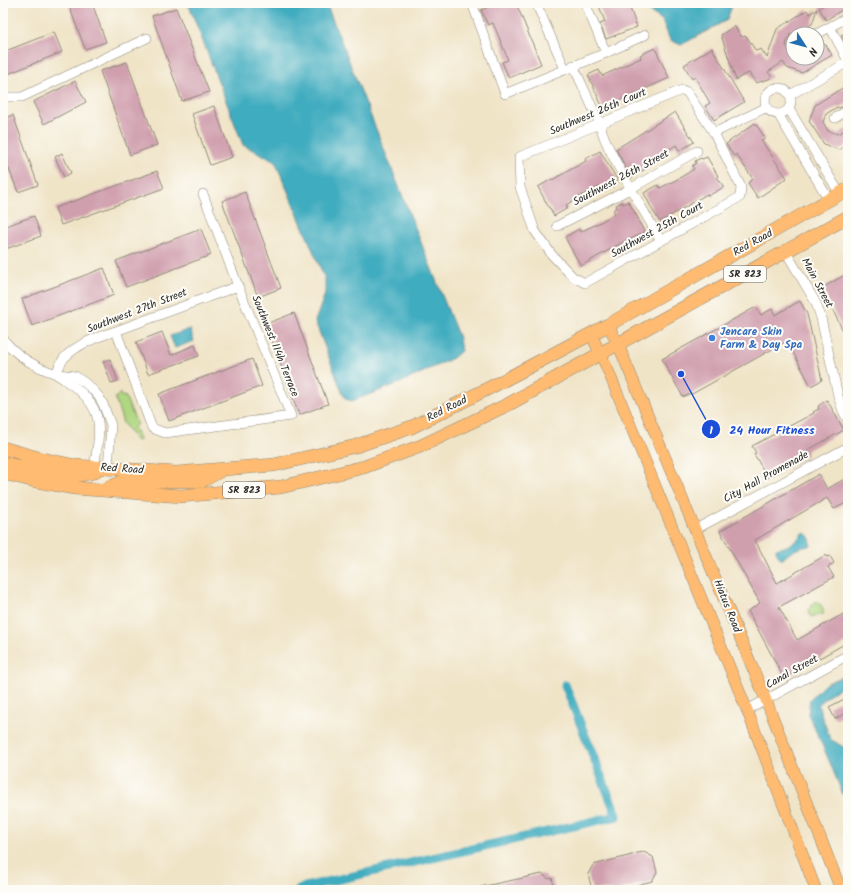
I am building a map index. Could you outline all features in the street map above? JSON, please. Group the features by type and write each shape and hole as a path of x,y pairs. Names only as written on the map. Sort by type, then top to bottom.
{"highway":[{"name":"Red Road","path":"3,448 38,458 76,466 176,473 274,465 356,446 412,427 495,385 591,334 839,194"},
{"name":"Red Road","path":"3,473 74,488 189,496 281,487 364,467 428,443 509,404 848,217"},
{"path":"3,463 71,477 108,468"},
{"path":"104,490 124,481 202,481 223,469"}],"main road":[{"name":"Hiatus Road","path":"608,324 618,344 696,529 766,700 841,890"},
{"name":"Hiatus Road","path":"591,334 608,368 747,710 816,890"}],"street":[{"path":"472,3 505,94 606,53 645,35"},
{"path":"536,3 600,124 606,144 630,189 662,241"},
{"path":"585,3 606,53"},
{"path":"825,30 848,17"},
{"path":"790,95 848,62 830,27"},
{"path":"3,97 22,97 147,38"},
{"path":"780,88 788,91 790,95 792,102 791,106 784,113 778,114 771,112 765,103 766,95 772,89 780,88"},
{"name":"Southwest 26th Court","path":"585,284 573,277 552,255 535,231 520,187 519,157 682,90 687,92 714,133"},
{"path":"714,133 767,107"},
{"path":"789,109 839,194"},
{"path":"835,118 848,110"},
{"path":"778,114 839,194"},
{"name":"Southwest 25th Court","path":"585,284 740,197 741,187 714,133"},
{"name":"Southwest 26th Street","path":"557,226 630,189 697,151"},
{"name":"Southwest 114h Terrace","path":"116,331 152,428 165,433 291,416 238,286 203,194"},
{"name":"Main Street","path":"786,252 816,303 821,318 838,396 848,420"},
{"name":"Southwest 27th Street","path":"56,374 64,358 78,346 96,337 238,286"},
{"path":"3,339 20,355 36,366 56,374 78,390 92,403 99,424 98,444 94,468"},
{"path":"56,374 75,376 93,390 103,404 111,425 108,468"},
{"name":"City Hall Promenade","path":"696,529 848,447"},
{"name":"Canal Street","path":"747,710 848,655"}],"green space":[{"path":"120,393 122,397 125,396 137,424 134,427 140,440 137,441 123,423 115,398"},
{"path":"816,601 822,607 823,615 812,617 808,610"}],"water":[{"path":"188,3 326,3 459,338 461,351 453,358 400,383 352,401 346,399 315,321 325,294 325,279 275,161 243,145"},
{"path":"642,3 733,3 727,20 681,45 670,40 662,20 644,8"},
{"path":"190,329 194,341 175,348 170,336"},
{"path":"803,532 807,534 811,541 811,546 795,550 782,560 777,554 776,549 792,544"},
{"path":"847,675 848,685 831,693 818,705 830,739 848,749 848,807 808,714 810,699 825,684"}],"building":[{"path":"68,3 92,3 106,42 85,49"},
{"path":"499,3 516,3 541,64 509,78 502,62 508,60 501,42 493,23 488,25 481,10"},
{"path":"598,3 628,3 637,27 606,39 600,24 605,22"},
{"path":"827,3 848,3 848,6 826,20 819,8"},
{"path":"176,8 209,92 182,101 152,16"},
{"path":"817,9 812,24 809,26 785,26 785,65 783,62 768,72 772,77 756,83 749,73 736,80 721,35 734,26 742,37 746,36 756,51 761,49 767,58 777,29 807,10 810,14"},
{"path":"848,31 848,48 841,35"},
{"path":"54,32 62,52 3,76 3,52"},
{"path":"825,45 826,45 832,55 825,59"},
{"path":"655,48 669,78 603,108 588,75 599,70 602,76 641,58 640,55"},
{"path":"712,48 744,102 714,120 705,106 710,103 695,77 692,79 684,65"},
{"path":"127,62 157,145 130,155 100,71"},
{"path":"786,66 814,66 802,73 787,68"},
{"path":"75,81 86,102 44,124 33,102"},
{"path":"844,87 848,93 848,103 839,108 837,107 826,114 823,122 828,131 838,134 848,128 848,144 839,150 824,144 809,121 815,105"},
{"path":"214,106 232,157 210,165 192,114"},
{"path":"675,112 694,142 679,151 676,145 643,166 645,169 631,178 616,149"},
{"path":"13,115 38,185 18,192 3,154 3,118"},
{"path":"755,123 765,138 761,140 787,178 758,198 748,183 753,179 736,154 734,156 726,144"},
{"path":"600,151 618,181 613,184 614,186 608,189 606,187 603,189 601,186 584,194 566,205 568,208 554,216 538,187 586,161 585,159"},
{"path":"62,153 71,173 64,177 55,157"},
{"path":"707,157 724,187 708,196 707,194 660,222 644,193 658,185 660,188 678,179 694,169 692,166 696,163 695,161"},
{"path":"157,171 164,188 61,225 55,208"},
{"path":"245,192 281,288 258,297 222,201"},
{"path":"628,201 645,232 629,240 628,239 581,266 565,237 579,229 580,232 599,223 615,213 613,210 617,207 616,205 622,202 623,204"},
{"path":"34,216 41,236 3,250 3,227"},
{"path":"201,229 211,255 126,287 116,261"},
{"path":"104,268 114,295 32,326 22,299"},
{"path":"848,273 848,341 822,288"},
{"path":"800,301 807,314 822,380 811,386 787,341 692,394 691,393 683,397 662,359 756,307 761,315 772,309 775,315"},
{"path":"294,313 328,404 299,415 266,324"},
{"path":"162,332 171,355 195,345 199,356 148,374 136,342"},
{"path":"110,359 118,381 111,383 103,361"},
{"path":"252,359 262,386 169,421 159,394"},
{"path":"827,400 844,430 808,450 806,456 768,478 754,454 756,453 752,446 814,413 813,412 819,409 818,406"},
{"path":"819,474 827,489 848,477 848,502 834,509 827,498 755,540 777,583 826,555 827,557 830,556 834,563 828,567 834,577 779,607 797,640 845,613 848,617 848,642 784,678 748,611 760,603 720,531"},
{"path":"848,697 848,712 835,719 829,707"},
{"path":"644,852 653,857 657,872 652,881 622,890 592,890 588,874 593,865"},
{"path":"542,874 549,879 552,878 555,890 480,890 480,887"}],"waterway":[{"path":"299,890 305,887 617,816 565,685"}],"place":[{"name":"Jencare Skin Farm & Day Spa","path":"712,338"},
{"name":"24 Hour Fitness","path":"681,374"}]}
